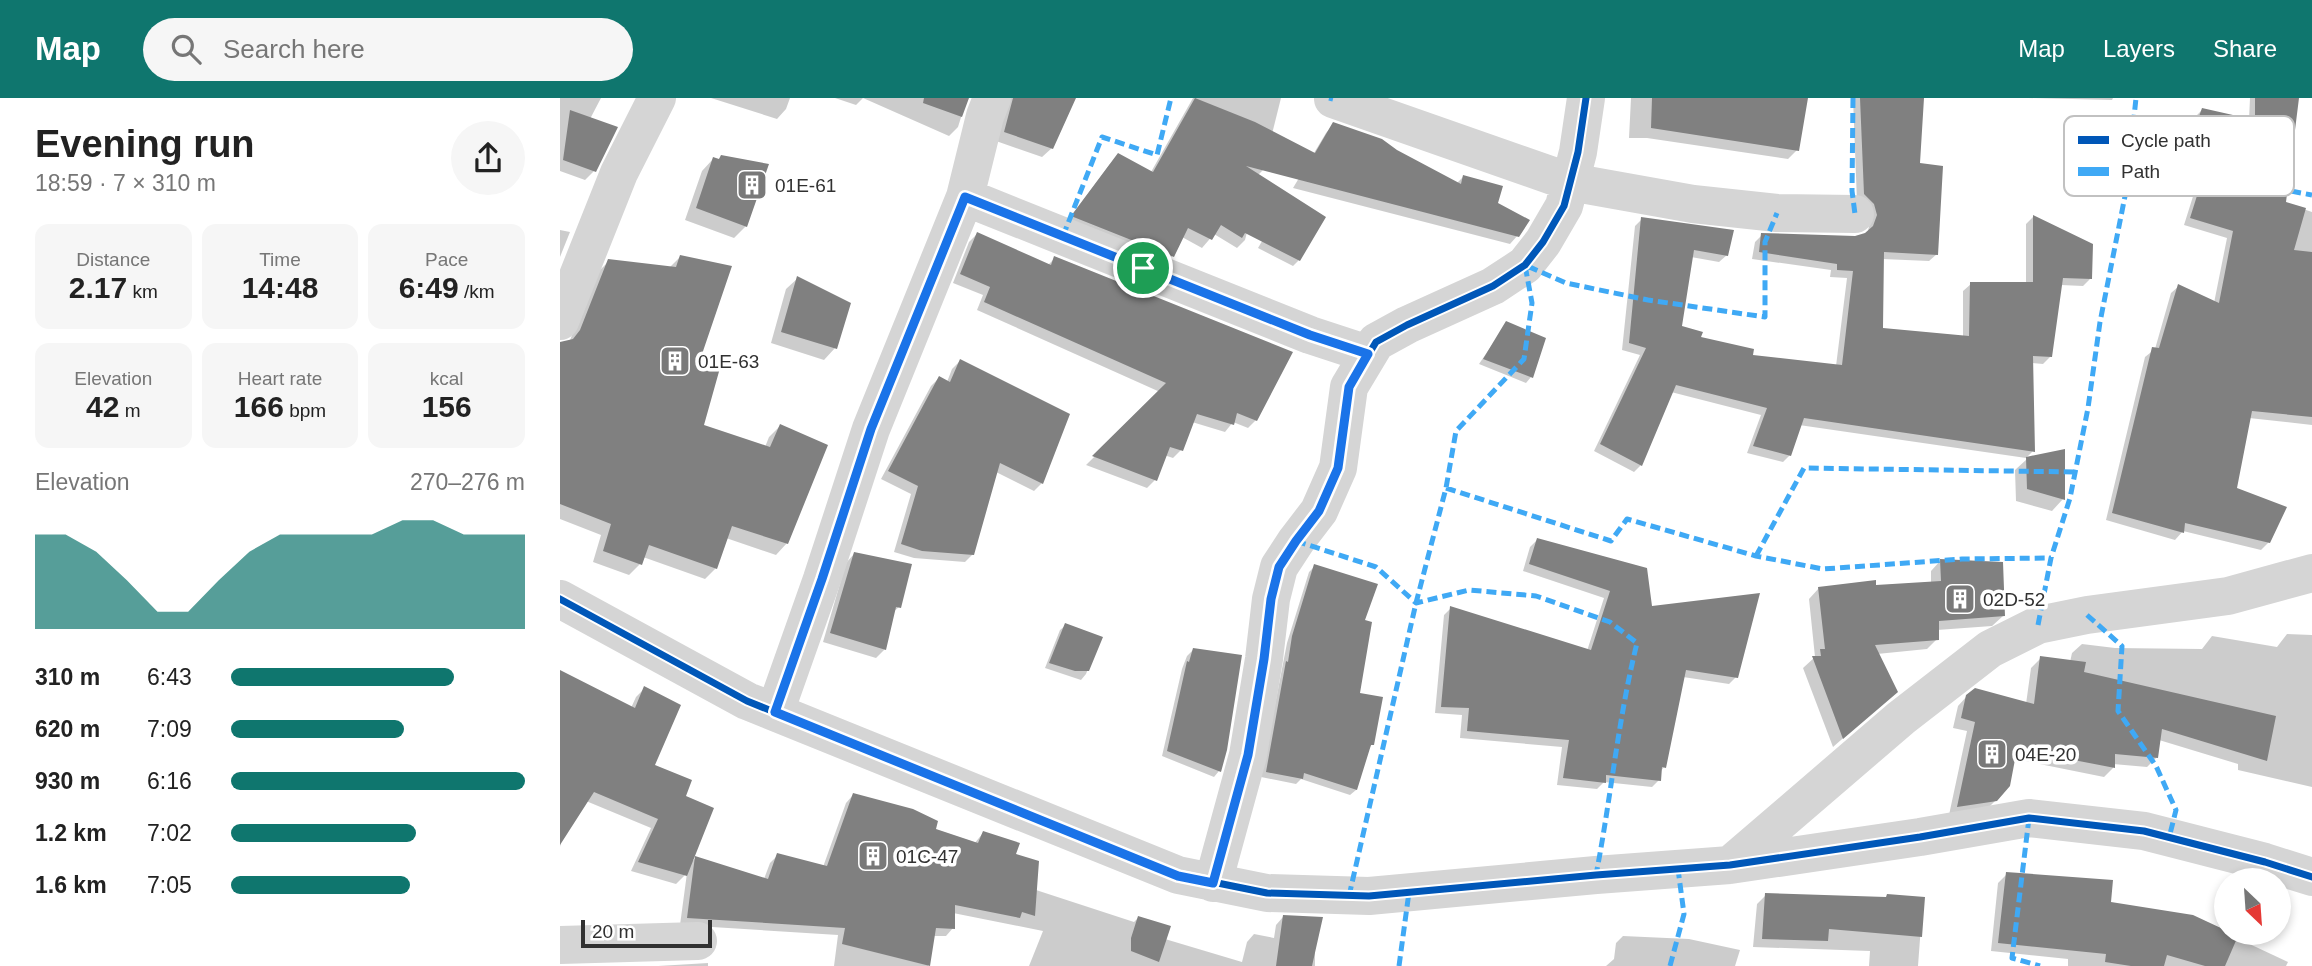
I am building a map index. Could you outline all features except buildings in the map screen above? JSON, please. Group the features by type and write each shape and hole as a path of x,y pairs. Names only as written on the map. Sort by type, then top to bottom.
{"street":[{"path":"560,321 619,173 657,98"},
{"path":"775,712 871,429 965,197 992,98"},
{"path":"1213,883 1248,755 1271,599 1279,567 1319,511 1338,468 1349,387 1376,342 1493,286 1525,265 1543,242 1564,206 1578,152 1586,98"},
{"path":"1334,99 1570,183 1693,204 1753,211 1855,214"},
{"path":"965,197 1310,335 1368,354"},
{"path":"1730,865 1901,718 1990,649 2038,625 2087,615 2228,596 2312,573"},
{"path":"560,599 747,701 1178,876 1267,893 1369,897 1730,865 1920,837 2029,817 2144,831 2312,877"},
{"path":"560,944 698,941"}],"marked path":[{"path":"1063,236 1102,137 1157,155 1171,98"},
{"path":"1329,98 1333,99"},
{"path":"1853,98 1852,191 1855,214"},
{"path":"2134,116 2136,98"},
{"path":"2294,192 2312,195"},
{"path":"2038,625 2051,558 2070,498 2125,196"},
{"path":"1349,896 1416,603 1446,488 1456,431 1524,359 1532,303 1525,265 1566,283 1648,300 1765,317 1765,242 1777,213"},
{"path":"1756,556 1804,468 2075,472"},
{"path":"1446,488 1611,541 1627,519 1756,556 1823,569 1962,559 2051,558"},
{"path":"1296,541 1376,567 1416,603 1469,590 1536,596 1610,622 1637,643 1596,875"},
{"path":"2087,615 2122,646 2118,711 2156,766 2176,810 2169,838"},
{"path":"2029,818 2012,958 2040,966"},
{"path":"1670,966 1684,914 1678,869"},
{"path":"1399,966 1409,892"}],"cycle path":[{"path":"1213,883 1248,755 1271,599 1279,567 1319,511 1338,468 1349,387 1376,342 1493,286 1525,265 1543,242 1564,206 1578,152 1586,98"},
{"path":"560,599 747,701 1178,875 1267,893 1369,896 1730,865 2029,818 2144,831 2312,877"}],"place":[{"name":"01E-61","path":"752,185"},
{"name":"01E-63","path":"675,361"},
{"name":"02D-52","path":"1960,599"},
{"name":"04E-20","path":"1992,754"},
{"name":"01C-47","path":"873,856"}],"route":[{"path":"965,197 1143,268 1310,335 1368,354 1349,387 1338,468 1319,511 1279,567 1271,599 1248,755 1213,883 1178,876 775,712 871,429 965,197"}]}
